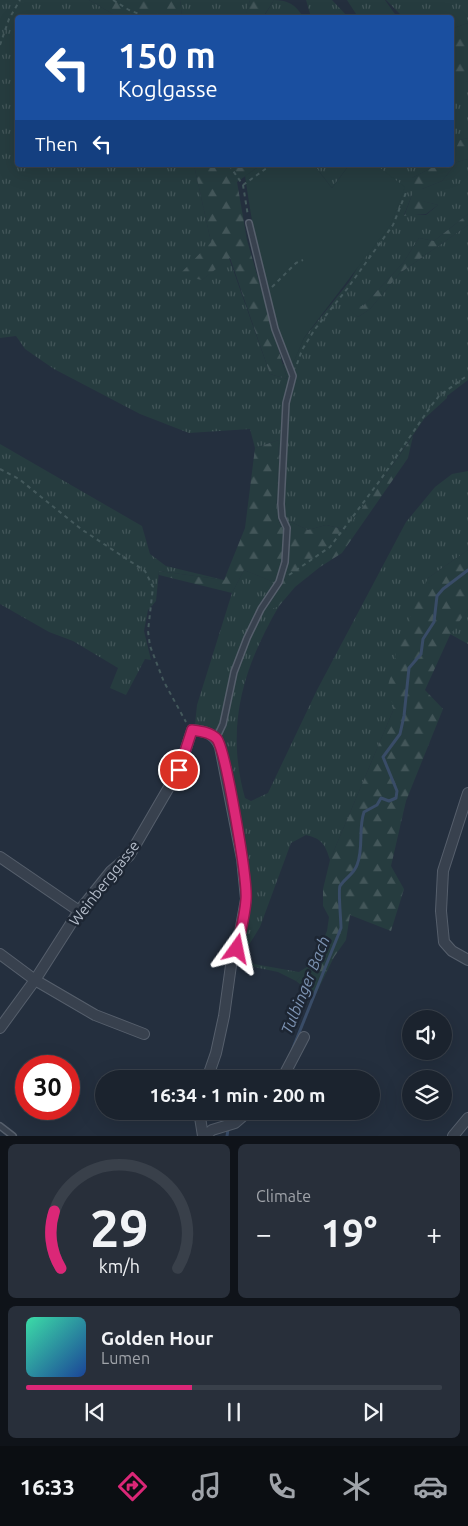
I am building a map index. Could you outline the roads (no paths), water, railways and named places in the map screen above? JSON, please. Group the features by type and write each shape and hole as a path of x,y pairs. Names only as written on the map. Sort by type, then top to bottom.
{"street":[{"name":"Weinberggasse","path":"0,1028 36,980 79,911 111,871 129,856 179,770 192,730 206,732 216,739"},
{"path":"210,1070 216,1053 232,958 237,949 246,899 242,859 229,788 223,757 216,739"},
{"path":"468,793 443,871 441,911 444,942 452,951 468,960"},
{"path":"0,856 79,911"},
{"path":"0,954 36,980 95,1015 144,1034"},
{"path":"287,1070 304,1037"},
{"path":"453,1136 465,1128 468,1118"},
{"path":"201,1120 204,1136 212,1130 235,1123 238,1120"}],"lane":[{"path":"216,739 223,724 234,672 260,608 278,582 287,546 282,504 286,403 293,376 275,329 249,223"},
{"path":"0,1126 13,1136"}],"waterway":[{"name":"Tulbinger Bach","path":"293,1048 341,928 339,889 342,883 354,871 359,859 361,825 364,812 377,805 381,798 389,801 396,798 397,791 383,757 400,734 404,716 409,668 421,654 423,639 434,622 437,596 443,589 468,570"},
{"name":"Tulbinger Bach","path":"227,1136 228,1130"}]}
